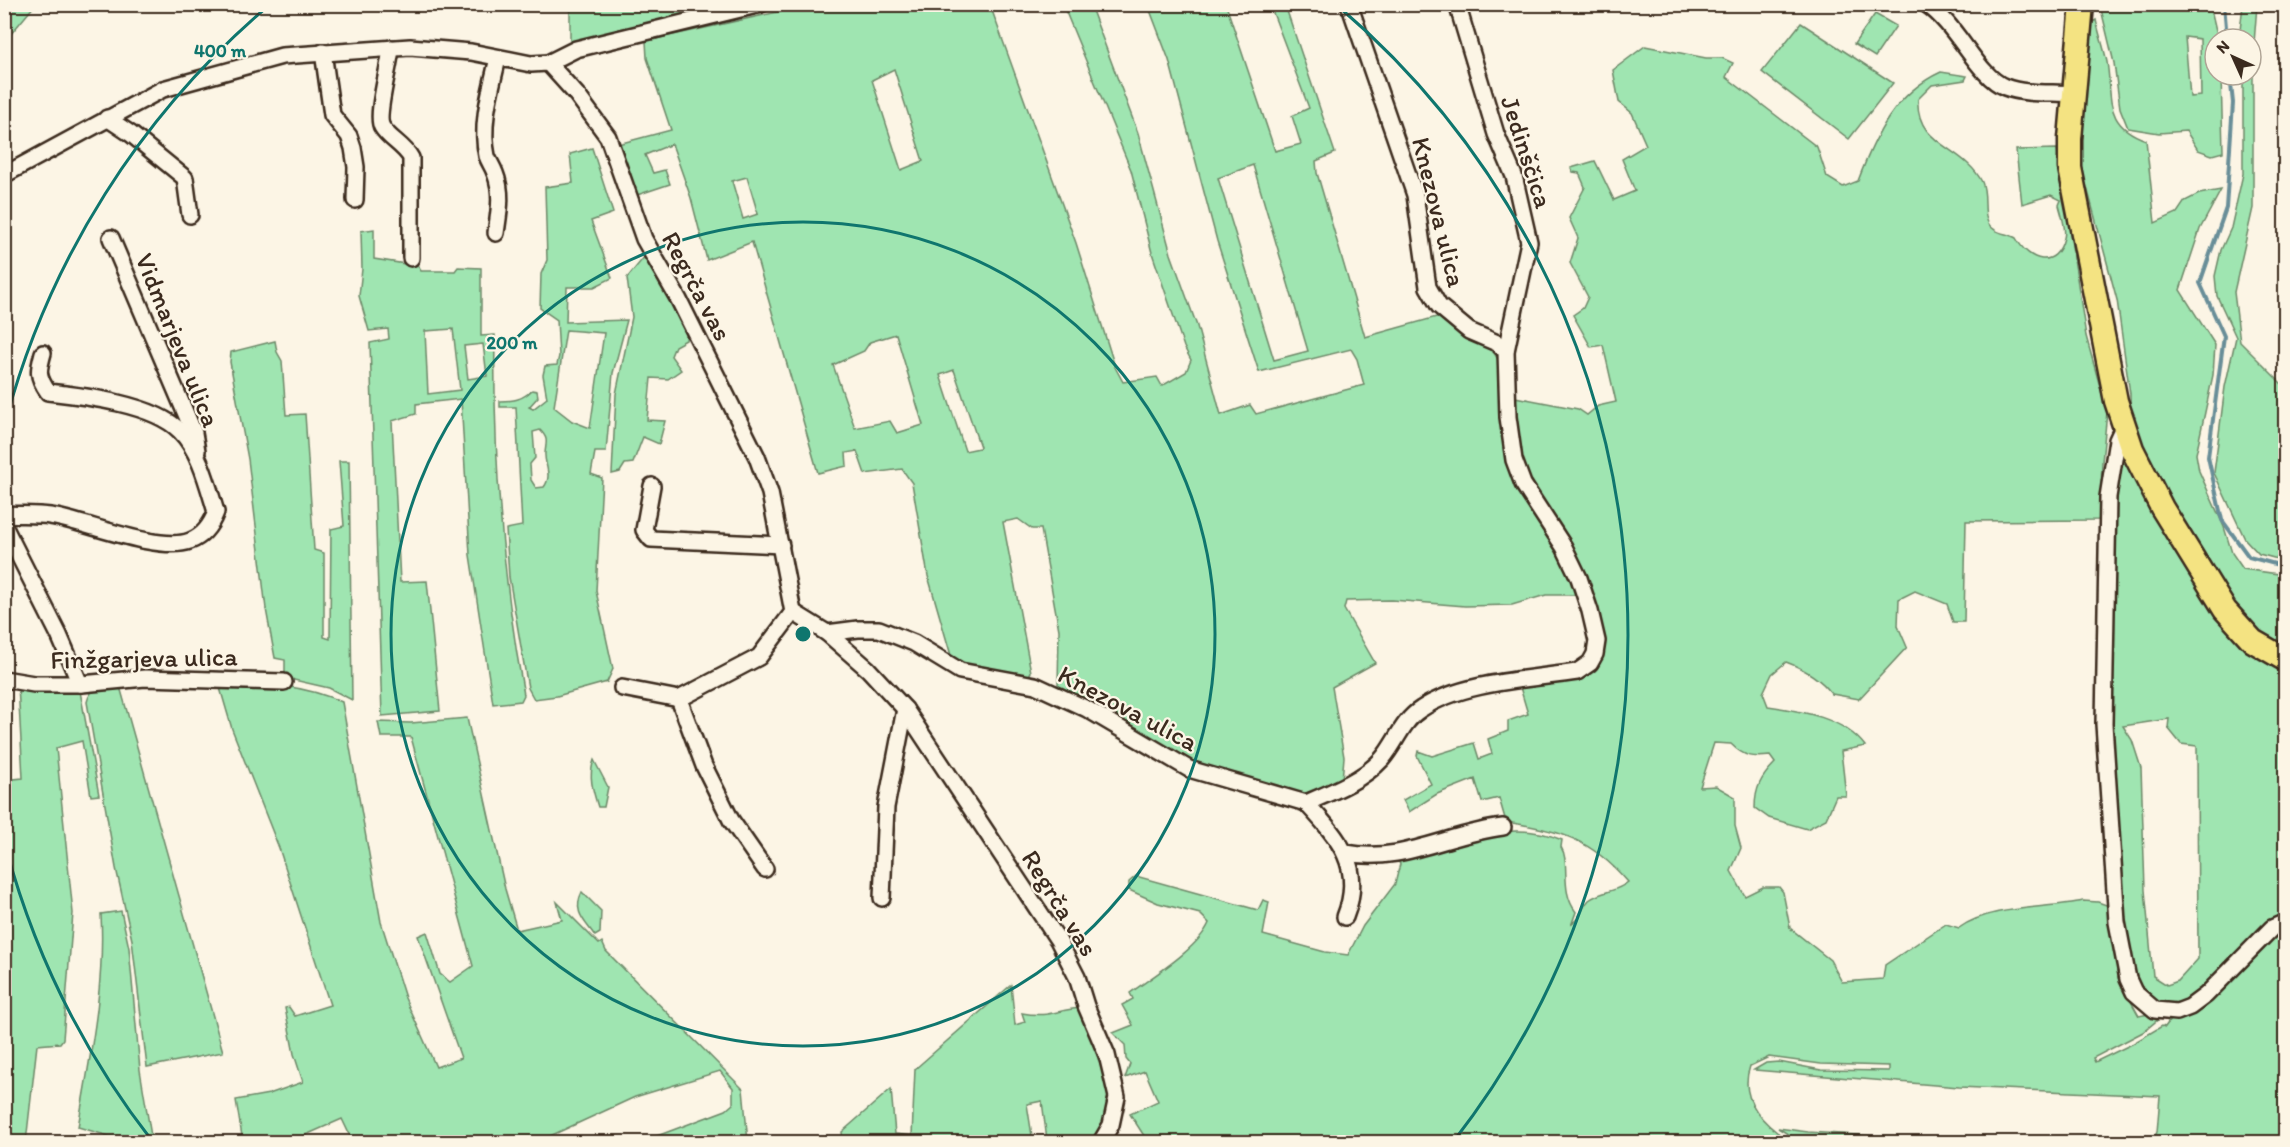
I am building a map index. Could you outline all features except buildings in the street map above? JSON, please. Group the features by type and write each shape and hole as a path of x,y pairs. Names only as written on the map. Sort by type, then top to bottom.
{"main road":[{"path":"2082,4 2070,168 2116,400 2132,449 2162,508 2225,610 2253,641 2286,660"}],"street":[{"path":"4,175 163,89 282,56 422,47 531,64 548,63 576,49 761,4"},
{"name":"Knezova ulica","path":"1349,4 1415,195 1428,287 1439,306 1468,332 1497,343 1506,351"},
{"name":"Jedinščica","path":"1457,4 1496,134 1514,176 1529,242 1506,351"},
{"path":"1926,4 1941,14 1983,69 2003,87 2017,91 2074,94"},
{"path":"391,48 389,74 379,105 381,126 411,158 411,258"},
{"path":"323,52 332,115 349,136 353,148 356,167 355,200"},
{"path":"496,233 501,194 488,157 486,134 488,102 498,58"},
{"name":"Regrča vas","path":"548,63 577,95 608,137 644,239 684,308 757,457 770,493 793,612 827,633 868,669 904,709 1059,940 1077,978 1107,1055 1117,1097 1111,1125 1101,1143"},
{"path":"107,118 131,134 185,178 190,215"},
{"name":"Vidmarjeva ulica","path":"4,514 50,516 146,540 187,542 200,537 211,525 216,512 198,460 194,433 111,238"},
{"path":"1345,916 1351,903 1352,889 1347,853 1306,803 1371,769 1383,758 1411,716 1423,707 1473,689 1577,672 1590,663 1595,654 1597,641 1579,578 1564,547 1523,484 1514,460 1508,417 1506,351"},
{"name":"Vidmarjeva ulica","path":"43,353 37,371 38,378 48,392 123,405 160,418 180,431 198,460"},
{"path":"2124,425 2117,440 2108,497 2104,724 2117,922 2123,960 2134,992 2155,1011 2172,1012 2190,1007 2272,928 2286,922"},
{"path":"652,486 644,530 651,539 781,545"},
{"path":"4,526 59,635 80,684"},
{"path":"622,688 680,699 759,657 793,612"},
{"name":"Knezova ulica","path":"827,633 858,628 879,629 914,643 960,671 1035,685 1097,715 1189,769 1306,803"},
{"name":"Finžgarjeva ulica","path":"4,679 34,684 80,684 145,678 284,682"},
{"path":"680,699 704,766 731,820 765,869"},
{"path":"882,898 886,807 904,709"},
{"path":"1347,853 1385,857 1478,830 1503,827"}],"green space":[{"path":"4,5 35,5 5,41"},
{"path":"570,5 737,5 570,42"},
{"path":"809,5 990,5 1076,243 1115,367 1123,382 1157,377 1162,386 1186,372 1191,360 1184,347 1152,253 1131,170 1063,5 1090,5 1138,133 1171,254 1197,326 1221,415 1250,405 1256,414 1364,385 1357,359 1351,349 1259,372 1217,241 1169,60 1148,5 1226,5 1275,151 1301,144 1292,116 1309,108 1270,5 1285,5 1335,153 1316,161 1317,173 1365,337 1440,316 1465,338 1493,351 1498,360 1505,429 1578,591 1575,595 1546,595 1512,605 1465,606 1392,600 1346,601 1344,609 1375,663 1332,687 1344,757 1342,780 1322,791 1299,797 1198,766 1058,687 1059,630 1041,529 1032,529 1018,519 1003,522 1031,672 1028,677 960,664 952,659 928,576 912,483 902,469 865,474 857,451 846,453 847,466 818,473 752,242 707,260 691,198 672,144 645,155 653,173 665,170 670,184 634,196 618,144 671,130 647,58 646,41","holes":["894,69 923,161 901,170 872,80","1253,165 1308,351 1274,360 1218,178","747,177 758,214 743,219 732,181","896,334 923,425 897,433 890,421 855,428 833,365 864,351 870,342","954,370 980,447 965,451 940,375"]},
{"path":"2100,5 2210,5 2215,27 2203,27 2203,87 2221,87 2223,152 2212,155 2198,150 2186,131 2159,133 2128,128 2120,108 2114,63","holes":["2185,37 2200,39 2201,96 2190,97"]},
{"path":"2243,5 2257,5 2255,27 2240,27"},
{"path":"1875,14 1896,26 1875,57 1854,44"},
{"path":"2096,20 2107,62 2111,99 2116,118 2132,134 2146,140 2155,223 2177,213 2185,201 2199,194 2221,190 2200,229 2180,290 2215,345 2213,375 2196,454 2199,471 2224,527 2232,553 2243,569 2285,575 2285,652 2238,615 2193,545 2131,428 2130,394 2117,300 2077,150 2091,23"},
{"path":"1801,23 1893,83 1849,139 1762,72"},
{"path":"1645,46 1706,58 1722,58 1733,63 1726,77 1817,147 1827,177 1843,187 1858,181 1880,132 1899,104 1911,92 1941,72 1967,76 1965,80 1932,85 1918,99 1919,115 1924,127 1942,145 1964,160 1982,182 1987,221 1990,226 2016,238 2028,253 2042,259 2055,255 2064,238 2059,205 2061,200 2051,195 2022,204 2016,150 2057,149 2086,336 2107,412 2100,520 1966,521 1964,622 1953,622 1947,604 1915,591 1899,599 1898,626 1907,647 1859,699 1832,694 1812,675 1786,662 1772,674 1763,693 1768,706 1808,713 1834,722 1856,736 1865,746 1841,751 1846,796 1836,796 1826,819 1807,829 1769,818 1755,808 1760,783 1775,763 1770,756 1749,756 1731,744 1714,743 1700,787 1716,786 1735,797 1735,826 1741,848 1731,871 1745,896 1763,887 1779,887 1783,892 1790,928 1830,960 1842,982 1883,979 1885,965 1946,924 1959,928 2002,911 2083,901 2098,902 2112,907 2118,978 2139,1016 2149,1014 2161,1017 2143,1032 2093,1058 2095,1062 2162,1026 2165,1027 2170,1020 2185,1018 2201,1010 2218,989 2285,928 2285,1142 2152,1142 2157,1132 2160,1096 1959,1087 1754,1070 1766,1063 1779,1062 1821,1070 1889,1071 1889,1066 1821,1064 1769,1057 1750,1066 1747,1078 1748,1090 1751,1101 1763,1119 1791,1142 1148,1142 1130,1114 1158,1101 1145,1071 1125,1078 1130,1064 1126,1059 1125,1045 1113,1033 1133,1025 1122,1005 1133,999 1130,993 1195,943 1209,923 1200,914 1158,903 1129,890 1129,882 1136,876 1258,910 1263,900 1269,902 1263,935 1325,952 1348,955 1363,926 1395,884 1400,864 1397,860 1479,835 1521,831 1542,833 1562,840 1566,886 1576,912 1572,923 1589,900 1628,882 1601,856 1573,839 1559,833 1506,822 1499,798 1482,802 1475,779 1437,794 1409,812 1403,800 1431,784 1417,756 1418,751 1432,756 1474,743 1479,759 1492,754 1488,739 1508,731 1508,721 1528,714 1520,687 1583,678 1599,665 1601,636 1526,481 1518,450 1510,396 1578,409 1587,415 1598,406 1616,402 1603,345 1591,347 1573,315 1583,308 1588,297 1570,263 1578,238 1569,218 1585,187 1579,173 1573,172 1571,168 1595,161 1614,200 1635,191 1622,159 1646,145 1632,113 1619,102 1613,70"},
{"path":"2243,87 2253,87 2253,208 2234,292 2240,342 2285,387 2285,561 2259,554 2245,539 2214,473 2225,387 2236,337 2217,296 2215,276 2221,250 2231,228 2243,174"},
{"path":"592,148 613,213 591,221 612,278 594,287 567,287 566,322 627,320 613,373 606,452 595,452 591,474 602,478 596,591 613,669 607,682 557,696 534,699 528,688 509,577 506,529 522,526 516,407 500,407 500,401 517,399 532,390 537,391 538,397 529,407 533,409 547,398 543,375 545,366 557,365 559,356 557,320 540,308 541,274 547,260 545,187 573,183 570,154","holes":["566,330 604,333 590,428 572,421 554,407","540,430 546,441 545,457 548,478 544,487 536,488 531,480 530,464 535,458 533,432"]},
{"path":"374,229 374,259 418,266 421,271 455,271 458,267 481,268 481,336 495,335 500,516 510,606 524,695 521,701 493,704 470,555 461,399 416,404 416,414 392,421 400,582 427,581 440,711 382,716 370,343 389,339 388,329 369,331 359,296 362,269 361,231","holes":["453,329 460,390 428,394 425,331","483,344 487,376 468,379 464,346"]},
{"path":"645,256 652,263 687,327 686,340 675,346 671,356 681,370 668,379 651,378 647,420 665,421 659,444 643,437 633,463 625,464 620,472 612,474 616,394 632,317 627,278"},
{"path":"275,341 282,361 286,415 305,414 314,550 324,553 324,637 330,639 331,529 344,526 339,461 349,461 352,700 329,688 285,678 285,660 275,658 266,609 248,459 230,362 231,352"},
{"path":"2122,460 2128,463 2174,547 2285,670 2285,915 2254,936 2203,988 2179,1004 2165,1008 2137,988 2123,941 2109,729 2111,537 2117,463","holes":["2169,719 2168,728 2181,744 2197,746 2198,959 2178,981 2167,985 2153,976 2145,890 2141,768 2132,740 2123,726"]},
{"path":"218,681 297,688 342,702 381,922 405,998 436,1067 461,1058 418,936 427,932 440,974 450,982 473,966 411,737 381,737 378,722 411,723 467,718 505,889 517,930 562,920 557,902 599,944 602,942 606,951 743,1089 748,1142 641,1142 726,1110 733,1104 733,1088 720,1071 635,1097 548,1137 526,1142 353,1142 342,1119 290,1142 243,1142 236,1100 269,1094 303,1082 294,1054 285,1008 289,1007 295,1016 330,1005 279,848 232,729"},
{"path":"119,683 223,1052 147,1067 132,940 116,868 87,702 91,692 95,689"},
{"path":"18,685 80,691 99,795 91,796 82,741 56,748 73,913 63,1039 60,1043 37,1045 26,1142 5,1142 4,780 23,778"},
{"path":"594,760 608,787 604,807 598,807 593,789 591,772"},
{"path":"582,892 601,911 600,933 595,936 579,911 578,905"},
{"path":"121,911 129,948 140,1070 152,1142 129,1142 78,1127 99,995 101,914"},
{"path":"1011,985 1015,1025 1025,1022 1022,1013 1046,1014 1081,1008 1107,1085 1109,1110 1093,1142 1033,1142 843,1142 842,1132 891,1089 895,1134 912,1136 915,1069","holes":["1042,1101 1047,1140 1033,1142 1027,1104"]},
{"path":"1778,1128 1808,1132 1971,1142 1801,1142"}],"waterway":[{"path":"2224,4 2226,27"},
{"path":"2231,87 2233,103 2226,208 2200,283 2224,336 2208,457 2222,520 2249,557 2286,567"}]}
